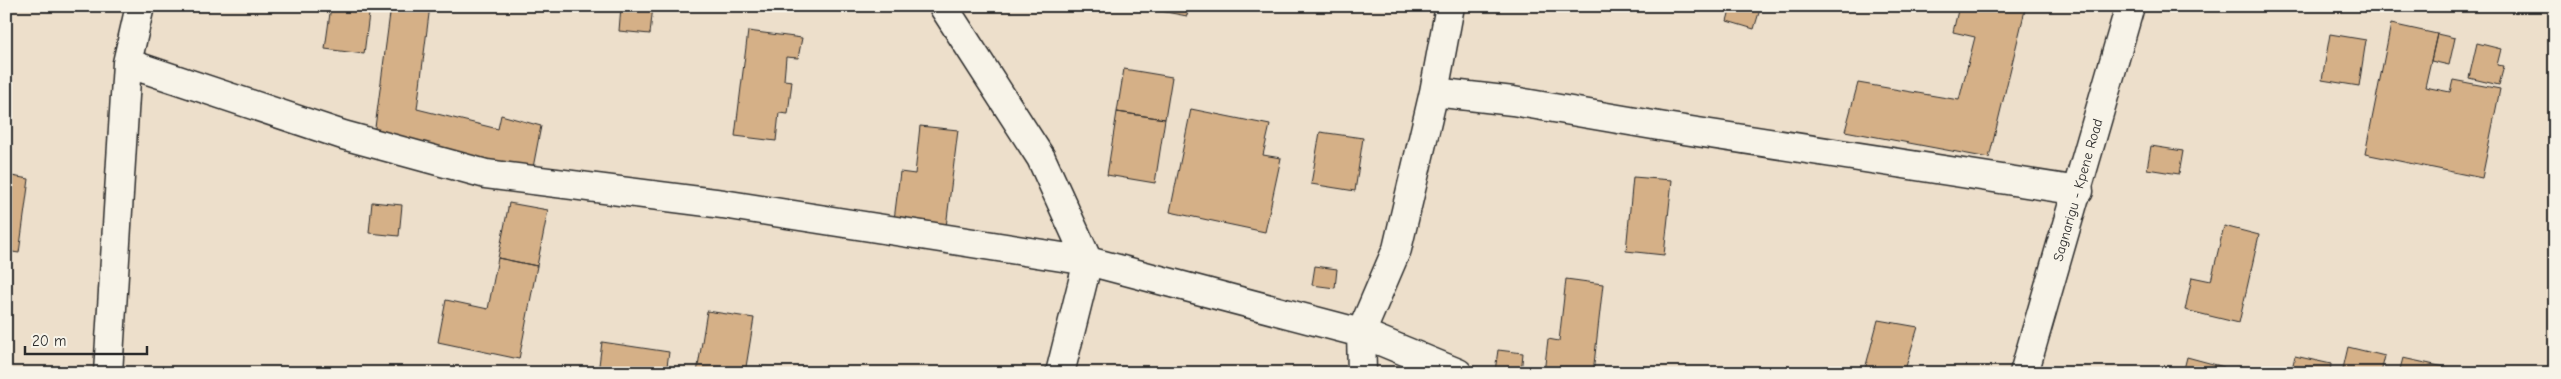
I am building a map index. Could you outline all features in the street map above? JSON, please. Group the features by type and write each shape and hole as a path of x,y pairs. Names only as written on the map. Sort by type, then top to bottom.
{"street":[{"path":"108,373 127,63 140,6"},
{"path":"943,6 1041,158 1088,261 1060,373"},
{"path":"1362,373 1361,333 1397,249 1434,92 1450,6"},
{"name":"Sagnarigu - Kpene Road","path":"2024,373 2079,191 2130,6"},
{"path":"127,63 343,135 486,174 723,204 1088,261 1361,333 1458,373"},
{"path":"1434,92 1513,101 1665,127 2079,191"}],"building":[{"path":"331,6 370,6 364,54 325,49"},
{"path":"391,6 430,6 417,109 498,129 501,115 541,126 531,178 374,135"},
{"path":"621,6 653,6 650,34 619,31"},
{"path":"1134,6 1189,6 1187,16"},
{"path":"1731,6 1761,6 1754,29 1727,21"},
{"path":"1959,6 2026,6 1989,158 1845,131 1858,83 1959,100 1975,37 1953,32"},
{"path":"2391,24 2437,34 2425,87 2450,92 2453,80 2500,89 2482,178 2365,154"},
{"path":"748,31 802,38 798,58 786,57 784,80 792,81 788,114 779,113 776,141 735,136"},
{"path":"2330,34 2366,40 2359,86 2322,80"},
{"path":"2437,34 2455,38 2449,65 2431,61"},
{"path":"2477,43 2501,49 2497,65 2504,66 2499,85 2469,78"},
{"path":"1124,69 1172,77 1165,119 1117,112"},
{"path":"1191,109 1270,125 1263,155 1281,158 1265,232 1170,212"},
{"path":"1117,112 1165,119 1155,183 1107,175"},
{"path":"920,126 958,130 946,227 894,220 900,172 915,174"},
{"path":"1320,132 1363,138 1355,191 1311,184"},
{"path":"2151,146 2183,151 2179,174 2147,169"},
{"path":"6,175 29,179 19,253 6,251"},
{"path":"1633,177 1672,180 1664,255 1626,251"},
{"path":"372,202 402,205 399,236 369,233"},
{"path":"509,203 548,210 537,266 498,258"},
{"path":"2224,226 2259,235 2239,323 2185,310 2192,277 2211,281"},
{"path":"498,258 537,266 519,359 438,342 446,300 488,309"},
{"path":"1315,266 1337,269 1335,288 1312,285"},
{"path":"1566,279 1603,284 1593,373 1544,373 1548,339 1559,341"},
{"path":"707,311 754,318 745,373 697,373"},
{"path":"1878,320 1918,327 1904,373 1864,373"},
{"path":"602,342 669,352 666,373 598,373"},
{"path":"2348,347 2385,356 2381,373 2342,373"},
{"path":"1498,350 1523,353 1521,373 1495,371"},
{"path":"2295,356 2331,364 2330,373 2291,373"},
{"path":"2187,357 2224,367 2222,373 2183,373"},
{"path":"2403,358 2444,367 2443,373 2399,373"}]}
